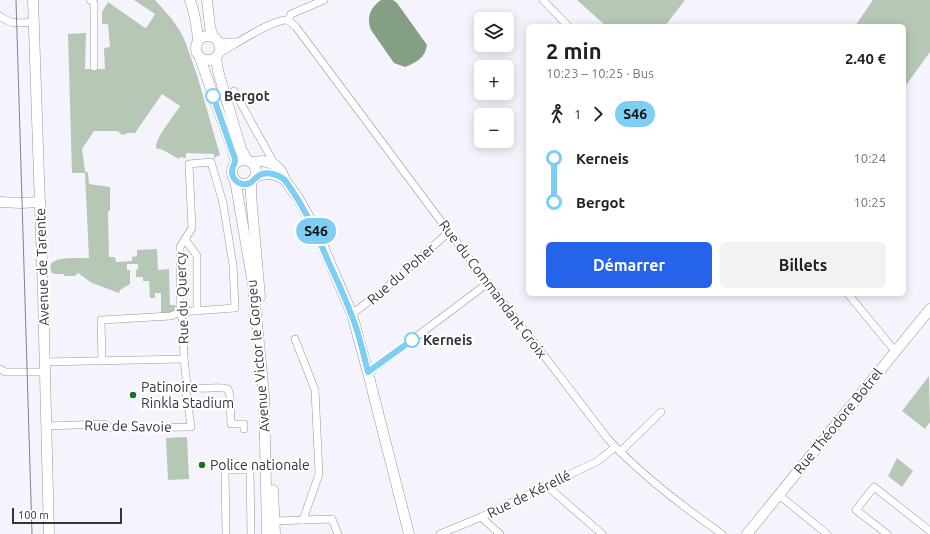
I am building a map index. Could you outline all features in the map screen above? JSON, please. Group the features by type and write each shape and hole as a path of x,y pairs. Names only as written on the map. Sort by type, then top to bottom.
{"street":[{"name":"Avenue de Tarente","path":"33,0 49,534"},
{"path":"90,0 94,3 94,67"},
{"path":"190,0 198,28 197,53 236,163"},
{"path":"207,0 210,27 220,48 218,55 218,71 241,149 256,169 253,180"},
{"path":"200,58 210,60 237,42 278,21 288,20 291,14 324,0"},
{"path":"544,0 566,24"},
{"path":"0,16 6,21 15,24 34,22"},
{"name":"Rue du Commandant Groix","path":"288,20 296,27 596,426 618,450 670,496 722,534"},
{"path":"198,41 204,37 223,42 237,42"},
{"path":"234,91 275,165 281,171 315,228 352,314 409,534"},
{"path":"275,165 263,161 241,160 236,163 232,173 235,180 242,184 266,174 272,174 285,180"},
{"name":"Rue du Quercy","path":"184,359 183,322 180,312 180,247 185,239 192,228 189,164 211,162 223,203 233,265 235,308 197,311 197,256 185,239"},
{"name":"Avenue Victor le Gorgeu","path":"235,180 253,284 264,395 267,534"},
{"name":"Avenue Victor le Gorgeu","path":"253,180 251,195 269,395 275,534"},
{"path":"0,202 40,202"},
{"name":"Rue du Poher","path":"352,314 386,288 449,232"},
{"path":"368,372 488,283"},
{"path":"850,296 895,351"},
{"name":"Rue Théodore Botrel","path":"747,534 930,309"},
{"path":"102,361 101,320 171,316 180,312 197,311"},
{"path":"295,339 315,390 319,474 303,520"},
{"path":"0,369 5,372 28,372 45,367 102,361 184,359"},
{"name":"Rue de Savoie","path":"46,426 104,424 112,428 191,427 186,391 187,385 184,359"},
{"path":"187,385 193,388 222,387 228,389 230,396 231,424 244,424 244,429"},
{"name":"Rue de Kérellé","path":"440,534 481,517 547,486 618,450 660,412"},
{"path":"226,534 225,470 250,470 251,534"},
{"path":"547,486 602,534"},
{"path":"886,534 856,510 874,487 930,531"},
{"path":"779,495 827,534"},
{"path":"481,517 500,534"},
{"path":"274,521 332,519 338,534"}],"shaded area":[{"path":"134,0 155,0 180,31 197,75 220,155 214,158 214,154 186,153 186,158 180,157 179,159 163,150 156,148 158,139 180,106 162,94 135,133 122,135 118,131 94,131 82,149 85,171 88,173 89,184 110,187 110,211 108,211 109,257 115,257 116,262 132,261 132,257 137,256 137,250 157,249 158,270 169,269 170,305 176,305 174,311 171,313 161,314 161,293 155,293 155,298 150,298 149,281 143,281 143,277 136,277 138,264 127,264 127,270 130,270 130,284 120,290 119,293 92,283 78,273 75,276 64,276 64,274 52,273 50,267 52,263 57,260 89,258 85,173 72,173 68,34 86,33 85,69 105,69 104,48 110,47 108,24 102,24 102,12 108,2 145,28 155,14"},
{"path":"381,0 393,0 397,3 427,45 420,59 405,67 394,63 371,30 369,21 370,13 374,6"},
{"path":"577,0 685,0 667,24 604,24"},
{"path":"873,0 930,0 930,52 906,85 906,24 856,24"},
{"path":"929,376 930,422 925,429 902,411"},
{"path":"187,437 189,479 168,480 166,438"},
{"path":"897,458 913,471 902,487 888,476"}],"tram line":[{"path":"16,0 32,534"}],"bus line":[{"name":"S46","path":"213,96 235,159 236,163 233,166 232,173 235,180 238,183 247,184 260,175 272,174 285,180 298,198 315,228 352,314 368,372 412,340"}],"place":[{"name":"Bergot","path":"213,96"},
{"name":"Kerneis","path":"412,340"},
{"name":"Patinoire Rinkla Stadium","path":"133,395"},
{"name":"Police nationale","path":"202,465"}]}
